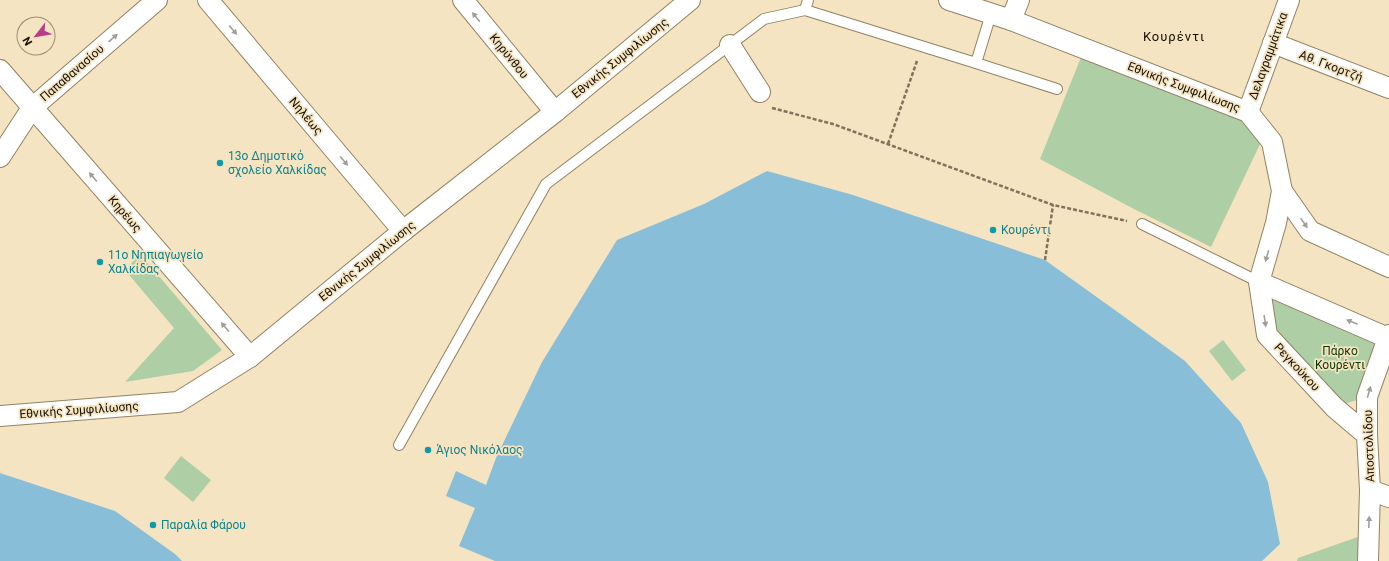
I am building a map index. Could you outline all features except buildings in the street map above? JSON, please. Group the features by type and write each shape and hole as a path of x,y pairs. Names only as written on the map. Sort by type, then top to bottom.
{"street":[{"name":"Παπαθανασίου","path":"0,157 32,108 158,0"},
{"name":"Νηλέως","path":"208,0 403,231"},
{"name":"Κηρύνθου","path":"463,0 555,112"},
{"name":"Εθνικής Συμφιλίωσης","path":"0,416 178,402 250,357 403,231 555,112 690,0"},
{"name":"Εθνικής Συμφιλίωσης","path":"949,0 1011,20 1248,112 1272,142 1282,191 1276,223 1259,282"},
{"path":"1011,20 1019,0"},
{"name":"Δελαγραμμάτικα","path":"1248,112 1289,0"},
{"name":"Αθ. Γκορτζή","path":"1273,43 1389,88"},
{"path":"730,45 765,100"},
{"name":"Κηρέως","path":"0,70 250,357"},
{"path":"1282,191 1310,231 1389,267"},
{"path":"1259,282 1388,336"},
{"name":"Ρεγκούκου","path":"1259,282 1267,335 1334,407 1367,435"},
{"name":"Αποστολίδου","path":"1368,561 1370,490 1367,435 1367,397 1388,336"},
{"path":"1370,490 1389,497"}],"lane":[{"path":"805,10 808,0"},
{"path":"399,445 546,184 764,19 805,10 1057,89"},
{"path":"976,63 991,14"},
{"path":"1142,224 1259,282"}],"path":[{"path":"888,144 922,46"},
{"path":"765,100 1053,205 1142,224"},
{"path":"1045,260 1053,205"}],"green space":[{"path":"1082,55 1239,117 1262,140 1211,247 1132,208 1040,159"},
{"path":"140,254 222,350 193,371 125,382 174,328 125,270"},
{"name":"Πάρκο Κουρέντι","path":"1259,282 1388,338 1367,397 1334,407 1267,335"},
{"path":"1223,340 1246,370 1232,381 1209,351"},
{"path":"181,456 211,480 193,502 164,478"},
{"path":"1369,533 1368,561 1297,561 1298,558"}],"water":[{"path":"767,171 853,195 1045,260 1119,313 1185,361 1241,423 1268,482 1280,544 1262,561 495,561 459,546 475,508 446,496 456,471 486,485 496,458 542,362 617,240 704,204"},
{"path":"0,473 115,511 175,554 182,561 0,561"}],"place":[{"name":"13ο Δημοτικό σχολείο Χαλκίδας","path":"220,163"},
{"name":"Κουρέντι","path":"993,230"},
{"name":"11ο Νηπιαγωγείο Χαλκίδας","path":"100,262"},
{"name":"Άγιος Νικόλαος","path":"428,450"},
{"name":"Παραλία Φάρου","path":"153,525"}],"district":[{"name":"Κουρέντι","path":"1174,36"}]}
